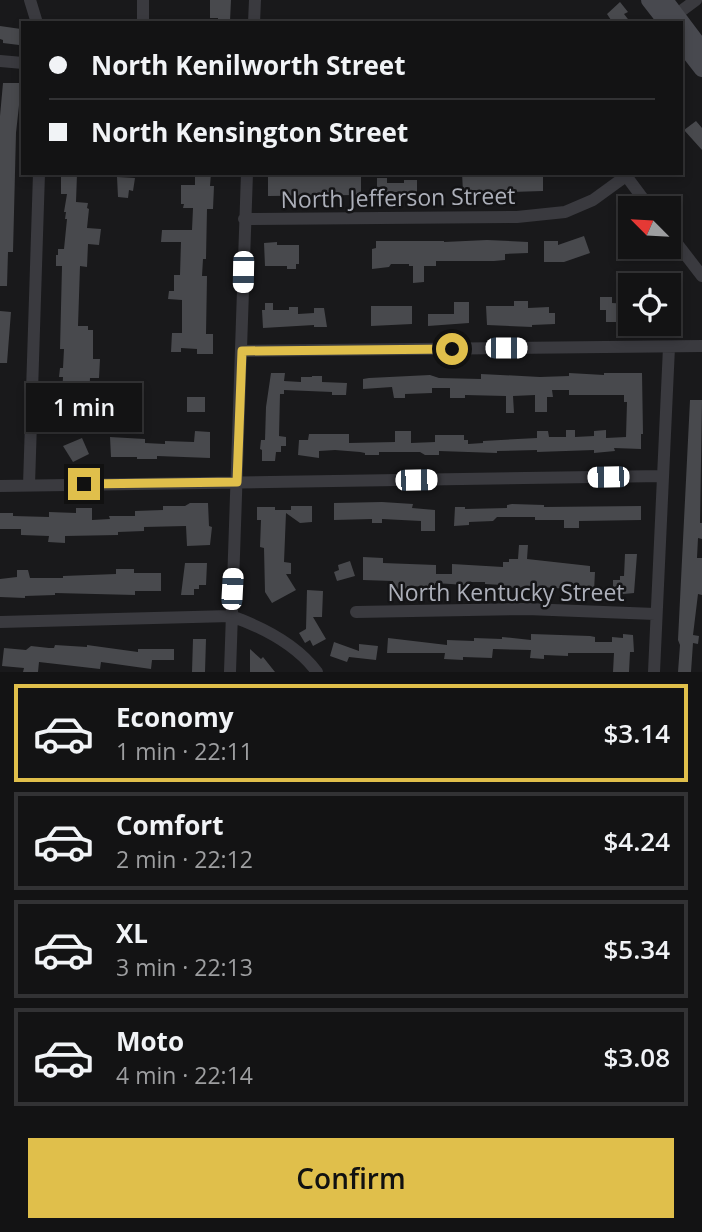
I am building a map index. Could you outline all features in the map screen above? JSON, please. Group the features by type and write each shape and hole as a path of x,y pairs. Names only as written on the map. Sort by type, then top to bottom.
{"street":[{"path":"30,0 36,21"},
{"path":"143,21 144,0"},
{"path":"254,21 255,0"},
{"path":"649,0 669,21"},
{"path":"665,0 669,21"},
{"path":"669,21 696,0"},
{"path":"683,32 702,48"},
{"path":"683,44 702,69"},
{"path":"0,61 21,63"},
{"path":"29,485 39,175"},
{"path":"230,672 247,175"},
{"name":"North Jefferson Street","path":"244,219 517,217 565,212 593,200 624,175"},
{"path":"626,175 641,196"},
{"path":"681,249 702,276"},
{"path":"242,351 702,346"},
{"path":"654,672 669,347"},
{"path":"0,486 663,476"},
{"name":"North Kentucky Street","path":"356,612 527,608 655,614"},
{"path":"0,622 231,616 264,629 298,652 317,672"}],"building":[{"path":"210,0 231,0 230,21 210,18"},
{"path":"620,2 628,12 624,14 629,21 612,21 607,14"},
{"path":"0,26 21,29 19,45 3,43 0,39"},
{"path":"3,83 19,83 21,87 16,133 13,252 8,252 7,286 0,286 0,116"},
{"path":"696,121 702,128 702,150 684,130"},
{"path":"61,175 77,175 76,202 88,203 87,228 101,229 99,245 88,244 87,267 80,266 78,326 88,326 88,330 93,330 93,359 100,359 99,378 90,378 89,398 83,398 82,420 85,420 85,429 62,428 62,419 59,419 59,395 62,396 63,377 59,377 60,368 63,368 64,349 60,349 62,266 56,266 56,255 58,249 64,249 67,219 64,212 67,194 61,194"},
{"path":"195,175 211,175 210,186 214,186 213,209 207,209 206,259 203,259 202,276 207,276 206,334 213,334 213,354 197,354 197,349 181,348 181,352 171,352 172,333 182,333 182,300 168,299 169,291 174,291 174,275 180,275 181,242 161,242 162,230 192,230 193,208 183,208 181,185 195,185"},
{"path":"361,175 361,193 268,196 270,176"},
{"path":"462,175 543,175 543,191 511,192 511,195 498,196 498,193 491,191 463,192"},
{"path":"117,177 135,178 133,191 129,190 128,198 118,197"},
{"path":"377,178 387,178 387,183 417,180 417,192 377,195"},
{"path":"584,236 590,253 564,262 544,262 544,241 558,241 558,245"},
{"path":"376,241 528,242 528,253 505,254 505,260 494,261 436,261 436,266 424,266 424,282 413,283 413,266 409,264 391,264 389,267 372,269 372,249 376,248"},
{"path":"277,242 277,245 299,245 299,264 296,264 296,269 287,269 287,266 265,266 264,243"},
{"path":"600,297 612,297 612,303 618,303 618,322 606,322 606,310 600,310"},
{"path":"514,301 528,301 528,308 549,307 549,313 555,313 555,324 532,327 487,325 486,306 514,306"},
{"path":"454,302 469,302 469,323 428,326 428,314 454,314"},
{"path":"265,303 273,303 273,310 298,307 298,314 314,313 314,308 324,308 327,327 314,325 263,328 262,310 265,310"},
{"path":"371,306 412,306 412,324 371,326"},
{"path":"0,311 11,312 7,363 0,363"},
{"path":"271,373 285,373 284,381 301,382 301,377 322,376 322,382 347,383 346,395 284,390 284,394 280,394 279,436 286,437 286,446 281,446 281,452 276,452 275,461 262,461 260,449 261,440 265,440"},
{"path":"569,373 642,373 641,449 614,448 615,451 594,453 594,450 497,453 439,451 439,455 379,452 379,455 365,455 360,452 335,450 319,451 319,458 298,455 299,440 308,440 309,434 349,434 349,443 395,442 395,431 411,431 411,443 435,442 435,435 464,435 468,444 537,438 537,431 548,431 549,437 566,437 566,430 575,430 575,437 594,436 594,431 606,430 606,438 626,437 627,402 624,402 624,395 569,395 569,390 552,390 553,397 547,397 547,412 535,412 535,395 513,396 514,413 506,413 506,396 465,395 465,398 450,398 450,388 432,388 432,393 405,394 405,398 394,398 392,387 363,389 363,379 369,378 430,375 439,378 481,379 481,374 540,377 569,376"},
{"path":"187,397 205,397 205,412 187,412"},
{"path":"690,400 702,400 702,539 698,538 697,558 702,558 702,595 698,594 693,635 699,636 698,644 693,643 691,672 678,672 678,640"},
{"path":"195,431 210,432 210,458 111,457 110,437 145,439 145,443 194,442"},
{"path":"82,438 89,454 73,462 63,446"},
{"path":"190,503 208,503 209,526 212,527 210,545 187,546 186,526 144,527 144,531 118,532 118,535 65,536 65,543 48,542 49,536 21,535 21,529 0,529 0,513 49,517 49,512 76,513 76,508 92,508 92,520 110,519 109,516 135,516 135,511 163,510 163,506 185,506"},
{"path":"334,503 413,504 412,508 435,510 435,531 421,531 421,521 382,519 382,523 372,523 372,519 334,520"},
{"path":"507,505 544,507 641,506 641,520 579,521 579,528 564,528 564,520 497,517 493,521 454,526 455,507 507,508"},
{"path":"291,506 312,506 312,522 300,523 286,513 284,562 291,563 291,574 286,574 296,590 272,603 265,592 264,548 260,547 261,520 257,520 257,507 291,510"},
{"path":"519,545 528,545 527,559 590,566 590,572 595,572 594,591 542,587 502,588 502,585 485,582 466,582 466,585 435,583 435,587 407,586 407,589 393,589 393,581 363,580 363,557 383,558 383,563 436,565 436,574 452,574 452,564 503,567 503,562 518,559"},
{"path":"625,554 637,554 634,593 613,595 613,580 620,580 620,576 624,576"},
{"path":"350,561 355,576 337,581 334,572 339,570 338,565"},
{"path":"185,563 207,563 206,585 199,585 199,589 194,589 194,595 181,595"},
{"path":"116,569 134,569 134,573 161,573 161,591 135,591 135,595 55,593 25,598 0,597 0,579 17,577 17,570 28,570 30,578 63,578 116,574"},
{"path":"307,590 323,591 322,617 313,617 326,639 313,646 310,640 305,643 299,633 306,629"},
{"path":"531,634 590,636 595,637 595,642 612,642 612,637 633,635 634,652 630,652 629,672 613,672 614,653 544,655 544,659 530,658 531,650 493,649 492,658 463,657 463,660 444,659 445,653 387,653 388,638 447,645 447,640 474,641 474,638 531,640"},
{"path":"193,639 206,639 205,672 192,672"},
{"path":"334,642 359,651 359,644 378,646 376,660 349,657 347,662 330,656"},
{"path":"55,645 87,645 138,652 138,649 174,649 174,660 152,660 151,669 101,662 100,669 39,662 38,672 23,672 24,668 2,666 4,648 26,650 31,646 54,648"},
{"path":"250,649 261,659 263,657 275,672 250,672"}],"route":[{"path":"84,484 237,482 242,351 452,349"}]}
